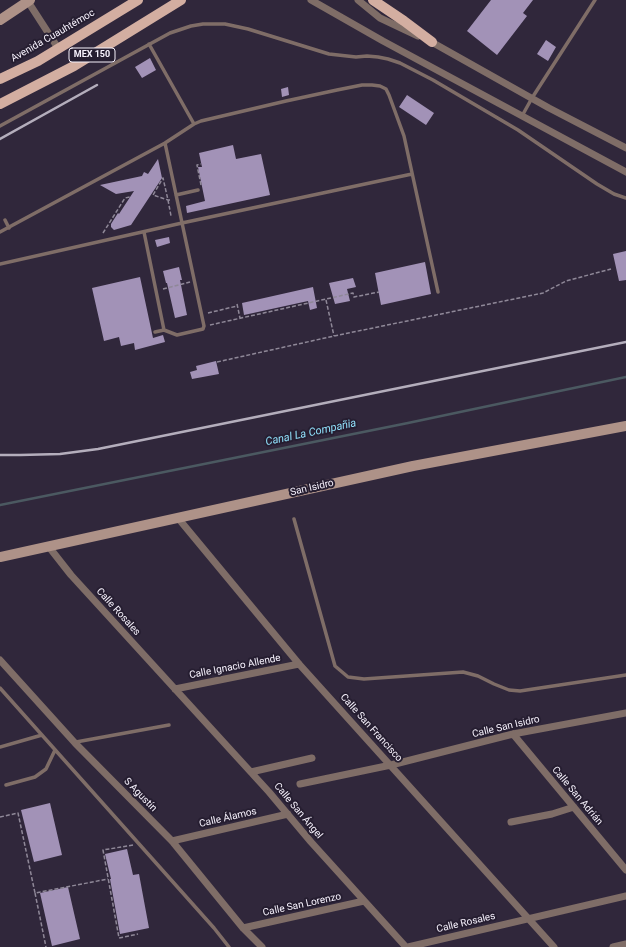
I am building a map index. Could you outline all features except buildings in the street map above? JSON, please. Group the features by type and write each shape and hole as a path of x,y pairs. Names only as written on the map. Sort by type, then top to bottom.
{"main road":[{"path":"0,20 29,0"},
{"name":"Avenida Cuauhtémoc","path":"0,79 38,60 138,0"},
{"name":"MEX 150","path":"0,104 74,66 181,0"},
{"path":"373,0 432,42"},
{"name":"San Isidro","path":"0,558 412,466 626,426"}],"street":[{"path":"29,0 58,48"},
{"path":"311,0 383,41 626,172"},
{"path":"358,0 380,18 432,42 626,148"},
{"name":"Calle San Francisco","path":"178,518 300,664 554,947"},
{"name":"Calle Rosales","path":"49,547 71,576 174,689"},
{"name":"S Agustín","path":"0,660 75,743 172,842 243,928 262,947"},
{"name":"Calle Ignacio Allende","path":"174,689 300,664"},
{"name":"Calle San Ángel","path":"174,689 251,772 311,842 407,947"},
{"name":"Calle San Isidro","path":"300,784 391,765 514,734 626,713"},
{"name":"Calle San Adrián","path":"514,734 626,870"},
{"path":"251,772 312,758"},
{"path":"511,822 552,814 574,807"},
{"name":"Calle Álamos","path":"172,842 288,814"},
{"name":"Calle Rosales","path":"407,947 626,896"},
{"name":"Calle San Lorenzo","path":"243,928 364,901"},
{"path":"612,947 626,944"}],"lane":[{"path":"522,116 595,0"},
{"path":"0,126 170,33 180,29 203,24 225,24 248,29 329,54 356,57 367,56 388,59 400,63 433,80 518,130 597,184 614,194 626,198"},
{"path":"149,44 194,124"},
{"path":"0,232 164,143 194,124 215,117 337,90 362,85 380,86 386,89 390,95 404,136 438,292"},
{"path":"155,332 164,330 176,335 203,329 204,326 164,143"},
{"path":"0,264 182,223 412,174"},
{"path":"176,195 200,189"},
{"path":"5,220 9,228"},
{"path":"144,232 164,330"},
{"path":"294,519 336,666 348,677 364,679 462,672 478,676 509,690 520,691 626,674"},
{"path":"0,688 214,928 229,947"},
{"path":"75,743 169,725"},
{"path":"0,747 42,735"},
{"path":"6,785 34,777 46,769 55,750"}],"path":[{"path":"200,189 197,165 201,164"},
{"path":"169,200 153,196 163,178 169,200 171,216"},
{"path":"103,233 125,198 130,197"},
{"path":"217,362 334,336 543,293 566,280 611,269"},
{"path":"164,289 190,282"},
{"path":"204,326 354,293 354,297 379,292"},
{"path":"326,300 334,336"},
{"path":"237,304 240,318"},
{"path":"208,313 237,306"},
{"path":"0,817 18,814 46,947"},
{"path":"138,934 119,938 103,850 139,844"},
{"path":"35,893 108,878"}],"waterway":[{"name":"Canal La Compañia","path":"0,505 408,423 626,377"}],"railway":[{"path":"0,139 97,85"},
{"path":"0,455 60,454 98,449 626,342"}]}
